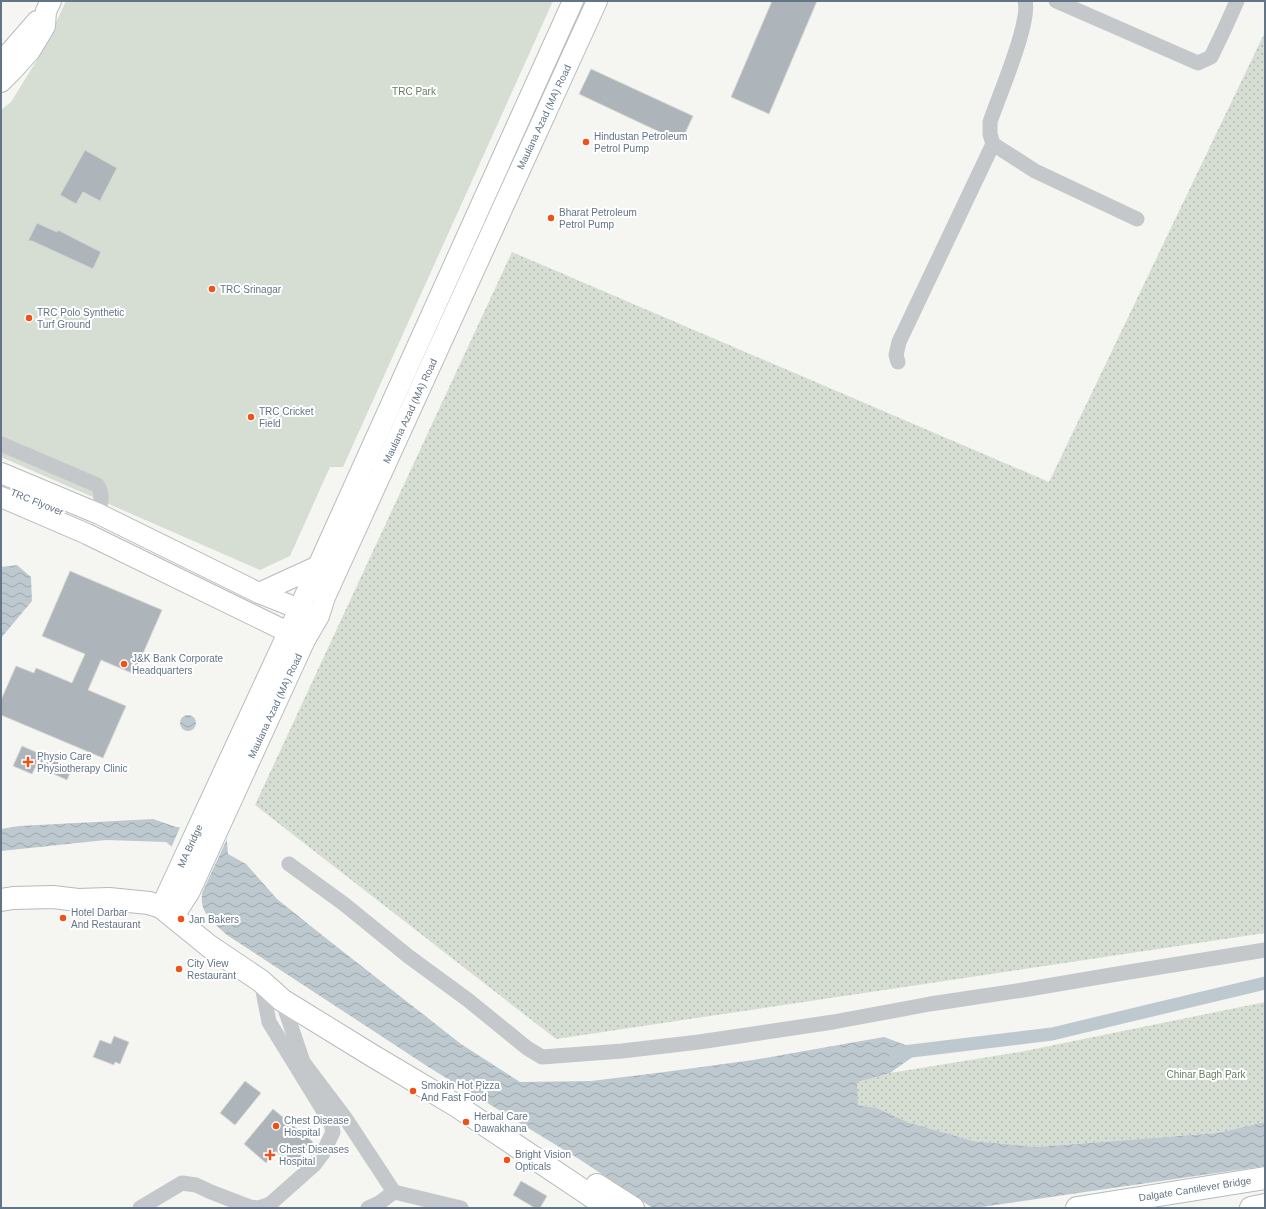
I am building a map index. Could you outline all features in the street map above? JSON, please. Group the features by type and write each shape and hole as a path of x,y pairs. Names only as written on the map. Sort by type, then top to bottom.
{"highway":[{"path":"1,900 13,898 53,897 78,900 131,900 149,903 175,899 223,941 290,988 336,1026 609,1208"},
{"path":"175,899 209,946 261,981 282,1000 336,1026 463,1095 556,1159 633,1208"},
{"name":"Dalgate Cantilever Bridge","path":"1077,1208 1265,1178"},
{"path":"1251,1208 1265,1205"}],"main road":[{"name":"Maulana Azad (MA) Road","path":"214,816 297,636 300,610 318,566 573,1"},
{"name":"Maulana Azad (MA) Road","path":"297,636 319,616 325,597 597,1"},
{"path":"1,60 10,52 49,6"},
{"path":"1,42 36,11 49,6"},
{"path":"1,82 30,51 45,26 49,6"},
{"path":"1,473 97,513 259,593 319,616"},
{"name":"TRC Flyover","path":"1,488 66,514 87,534"},
{"path":"1,497 87,534 297,636"},
{"name":"TRC Flyover","path":"66,514 97,513"},
{"path":"259,593 318,566"},
{"name":"MA Bridge","path":"175,899 214,816"}],"street":[{"path":"1025,1 1024,23 1017,48 990,122 990,134 993,144 1035,171 1137,218"},
{"path":"1056,1 1198,63 1211,57 1237,1"},
{"path":"898,362 896,355 899,342 993,144"},
{"path":"1,444 97,485 101,491 97,513"},
{"path":"288,864 344,904 408,956 468,1000 527,1048 542,1057 622,1051 699,1042 833,1022 930,1004 1265,950"},
{"path":"140,1208 182,1183 196,1185 250,1207 258,1208 270,1204 314,1165 324,1153 333,1132 332,1123 269,1022 261,981"},
{"path":"282,1000 303,1062 346,1120 394,1192 461,1208"},
{"path":"368,1208 379,1203 394,1192"}],"green space":[{"name":"TRC Srinagar","path":"66,1 553,1 343,467 330,467 290,556 260,570 1,457 1,110 11,102 42,52"},
{"path":"1265,32 1265,933 556,1039 255,805 512,252 1049,482"},
{"name":"Chinar Bagh Park","path":"1265,1002 1265,1122 1217,1133 1036,1147 973,1141 907,1122 877,1108 858,1105 856,1082 890,1073 1020,1052"}],"water":[{"path":"17,565 31,577 32,601 1,638 1,567"},
{"path":"188,715 195,720 196,723 191,730 188,731 181,726 180,723 185,716"},
{"path":"153,819 176,827 226,830 228,854 246,864 277,899 461,1044 520,1082 591,1081 657,1073 753,1060 884,1037 911,1047 914,1056 890,1073 857,1082 858,1105 877,1108 907,1122 973,1141 1036,1147 1217,1133 1265,1122 1265,1166 974,1208 653,1208 579,1159 430,1068 227,935 212,921 204,909 202,895 206,875 166,842 106,840 1,851 1,829 19,826"}],"pier":[{"path":"181,825 226,828 228,830 228,837 201,895 199,895 199,892 204,875 171,848"}],"building":[{"path":"772,1 817,1 769,114 731,97"},
{"path":"591,69 693,116 681,142 579,94"},
{"path":"85,150 117,168 100,201 83,192 76,204 60,195"},
{"path":"37,223 57,232 58,230 101,252 93,269 32,241 28,241"},
{"name":"J&K Bank Corporate Headquarters","path":"70,571 162,610 134,674 101,660 88,690 126,706 103,758 1,715 1,700 16,666 34,673 36,668 72,683 85,654 42,636"},
{"path":"22,746 72,768 67,780 36,766 32,774 13,766"},
{"path":"114,1036 129,1042 120,1064 115,1062 114,1065 93,1057 100,1040 111,1044"},
{"path":"245,1081 261,1093 235,1125 220,1113"},
{"name":"Chest Disease Hospital","path":"273,1109 313,1142 293,1166 276,1151 266,1163 244,1144"},
{"path":"521,1181 547,1196 540,1208 535,1208 513,1195"}],"waterway":[{"path":"895,1053 1052,1034 1265,983"}],"place":[{"name":"Hindustan Petroleum Petrol Pump","path":"586,142"},
{"name":"Bharat Petroleum Petrol Pump","path":"551,218"},
{"name":"TRC Srinagar","path":"212,289"},
{"name":"TRC Polo Synthetic Turf Ground","path":"29,318"},
{"name":"TRC Cricket Field","path":"251,417"},
{"name":"J&K Bank Corporate Headquarters","path":"124,664"},
{"name":"Physio Care Physiotherapy Clinic","path":"28,762"},
{"name":"Hotel Darbar And Restaurant","path":"63,918"},
{"name":"Jan Bakers","path":"181,919"},
{"name":"City View Restaurant","path":"179,969"},
{"name":"Smokin Hot Pizza And Fast Food","path":"413,1091"},
{"name":"Herbal Care Dawakhana","path":"466,1122"},
{"name":"Chest Disease Hospital","path":"276,1126"},
{"name":"Chest Diseases Hospital","path":"270,1155"},
{"name":"Bright Vision Opticals","path":"507,1160"}],"park label":[{"name":"TRC Park","path":"414,91"}]}
